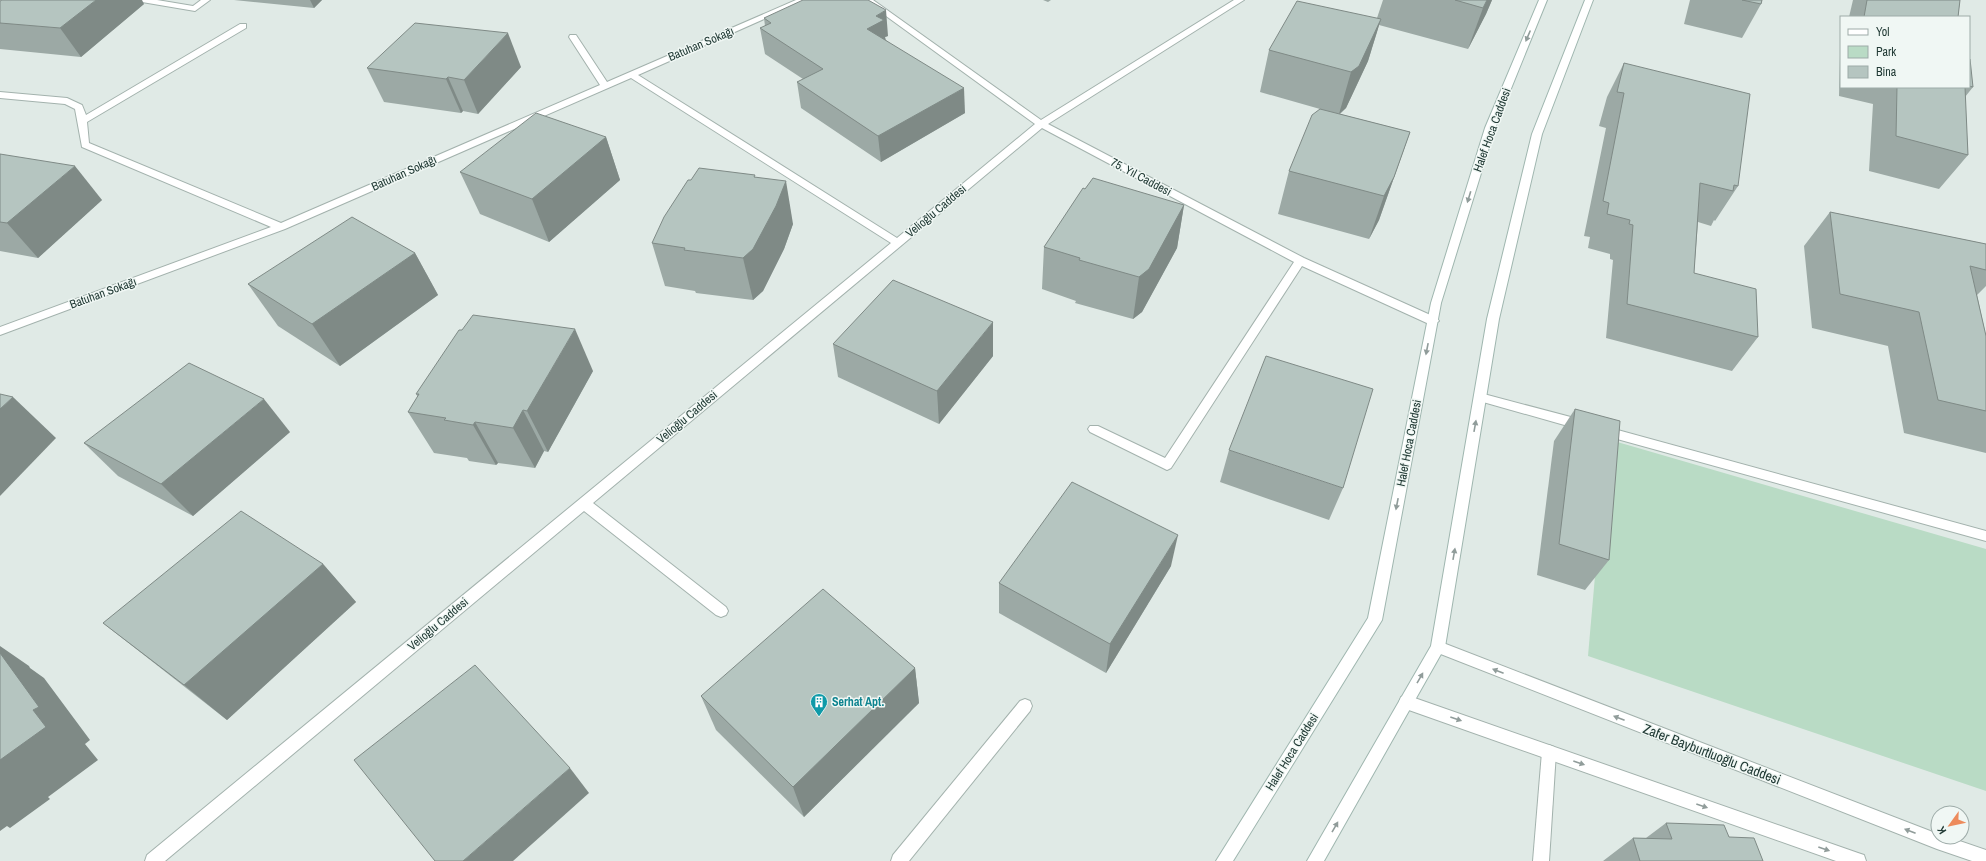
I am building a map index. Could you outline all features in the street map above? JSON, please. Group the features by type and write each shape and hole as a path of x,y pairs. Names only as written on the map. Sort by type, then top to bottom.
{"street":[{"path":"142,0 195,9 206,0"},
{"name":"Batuhan Sokağı","path":"0,331 281,227 802,0"},
{"name":"75. Yıl Caddesi","path":"868,0 1041,124 1300,261 1433,321"},
{"name":"Velioğlu Caddesi","path":"153,861 1041,124 1240,0"},
{"name":"Halef Hoca Caddesi","path":"1224,861 1375,620 1436,303 1490,128 1543,0"},
{"path":"1315,861 1438,647 1493,319 1537,134 1589,0"},
{"path":"84,120 243,26"},
{"path":"573,37 605,86"},
{"path":"631,74 898,242"},
{"path":"0,95 67,101 79,107 84,120 82,136 85,145 281,227"},
{"path":"1094,429 1166,465 1300,261"},
{"path":"1480,397 1986,536"},
{"path":"584,503 721,611"},
{"name":"Zafer Bayburtluoğlu Caddesi","path":"1438,647 1930,839 1986,858"},
{"path":"1406,702 1858,861"},
{"path":"899,861 1025,706"},
{"path":"1542,861 1549,752"}],"green space":[{"path":"1607,439 1986,549 1986,791 1588,656"}],"building":[{"path":"96,0 60,28 0,23 0,1"},
{"path":"803,0 868,0 886,10 876,16 884,20 867,29 964,88 878,136 797,82 823,69 760,28 771,23 764,18"},
{"path":"1455,0 1487,0 1483,8"},
{"path":"1742,0 1762,0 1761,4"},
{"path":"1867,0 1960,0 1958,16 1864,16"},
{"path":"1297,1 1381,19 1359,66 1351,72 1269,50"},
{"path":"415,23 508,33 464,80 448,77 446,79 367,68"},
{"path":"1970,59 1973,87 1970,86"},
{"path":"1624,63 1750,94 1738,186 1734,185 1733,191 1700,183 1694,273 1756,289 1758,337 1627,304 1633,225 1629,224 1630,220 1607,214 1609,203 1603,201 1624,93 1617,92"},
{"path":"1897,88 1965,88 1968,155 1896,136"},
{"path":"1320,109 1410,132 1394,177 1384,196 1289,171 1312,115"},
{"path":"536,113 606,137 532,199 460,172"},
{"path":"0,154 75,166 7,223 0,222"},
{"path":"699,168 755,175 754,177 786,181 776,206 753,249 743,258 684,250 685,248 652,243 664,217 688,180 691,180"},
{"path":"1093,178 1184,205 1149,269 1139,277 1079,260 1080,258 1044,247 1083,188 1085,189"},
{"path":"1830,212 1986,244 1986,270 1970,266 1986,336 1986,411 1938,400 1919,312 1840,294"},
{"path":"352,217 415,253 312,324 248,284"},
{"path":"893,280 993,322 937,391 833,344"},
{"path":"473,315 575,329 527,411 523,410 513,428 475,422 473,425 444,420 446,418 408,412 419,394 416,394 459,330 462,330"},
{"path":"1266,356 1373,389 1343,488 1229,450"},
{"path":"189,363 264,399 161,484 84,443"},
{"path":"0,394 13,397 0,409"},
{"path":"1575,409 1620,421 1609,560 1559,544"},
{"path":"1072,482 1178,535 1110,644 999,583"},
{"path":"241,511 323,564 184,685 103,623"},
{"name":"Serhat Apt.","path":"823,589 915,668 793,787 701,696"},
{"path":"0,653 39,707 33,710 46,727 0,760"},
{"path":"475,665 570,768 463,861 435,861 354,760"},
{"path":"1666,823 1724,825 1729,837 1754,838 1763,861 1640,861 1633,838 1672,839"}],"place":[{"name":"Serhat Apt.","path":"819,717"}]}
